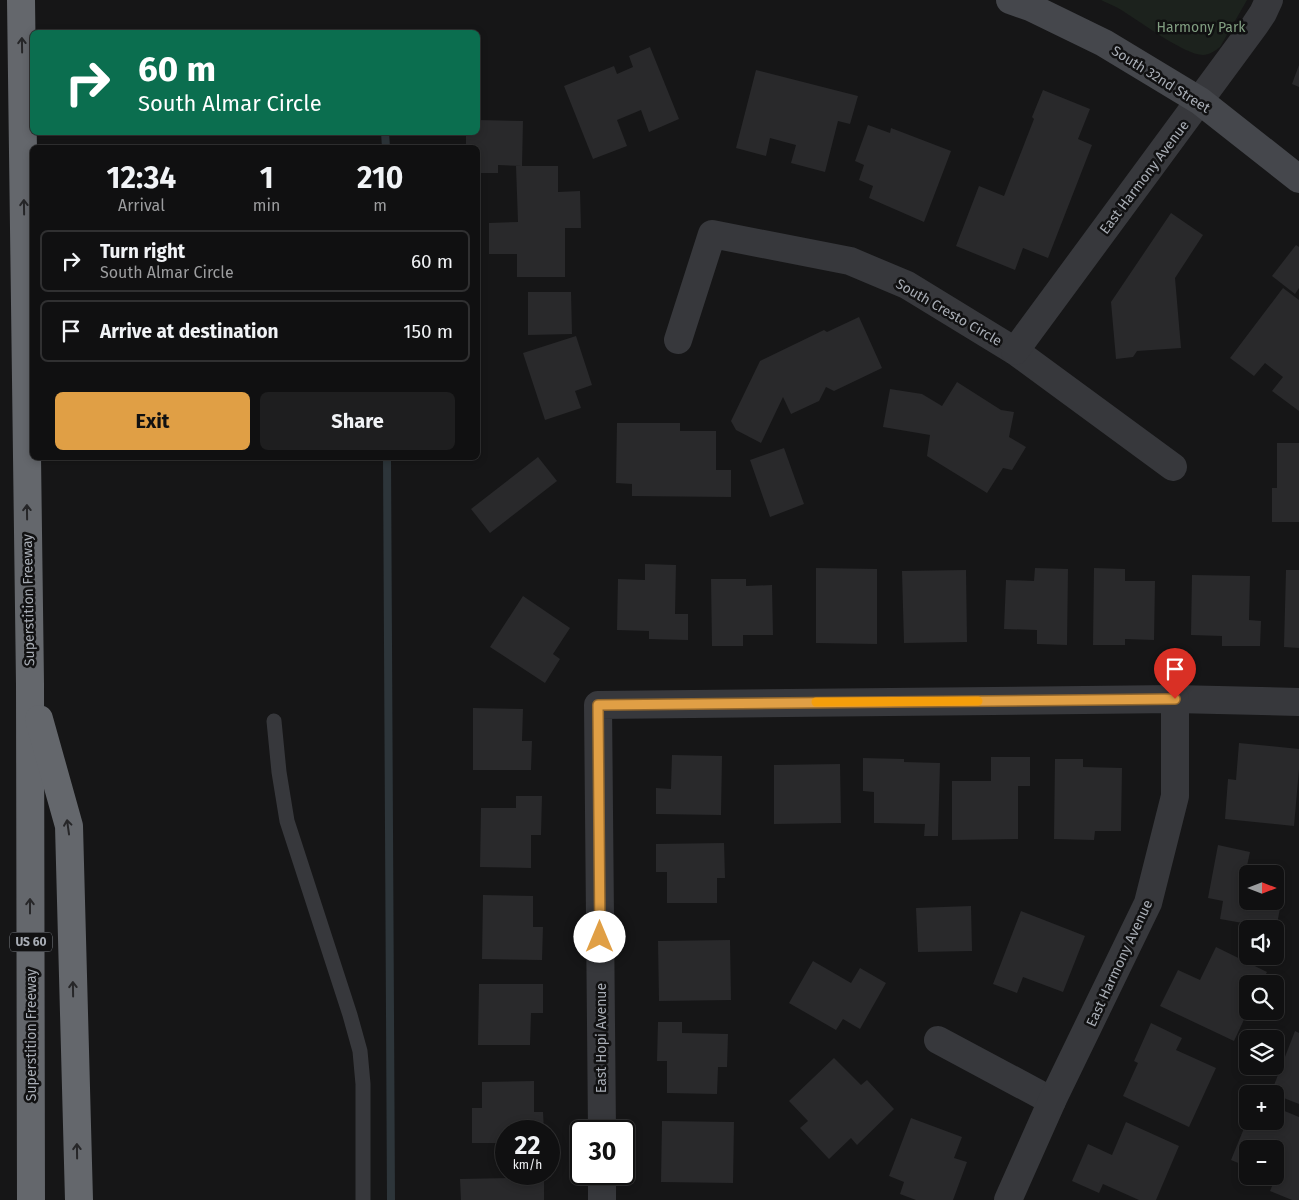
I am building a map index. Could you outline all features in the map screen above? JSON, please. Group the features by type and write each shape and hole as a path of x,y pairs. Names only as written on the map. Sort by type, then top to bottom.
{"highway":[{"name":"Superstition Freeway","path":"21,0 30,684 31,1200"},
{"path":"30,684 69,826 79,1200"}],"street":[{"name":"South 32nd Street","path":"1010,0 1030,7 1104,43 1200,101 1299,179"},
{"name":"East Harmony Avenue","path":"1015,350 1255,25 1263,13 1268,0"},
{"name":"South Cresto Circle","path":"678,340 712,234 850,261 908,286 1015,350 1173,467"},
{"name":"East Harmony Avenue","path":"1008,1200 1052,1102 1148,903 1175,796 1175,699"},
{"path":"1175,699 1299,702"},
{"name":"East Hopi Avenue","path":"602,1120 598,705 1175,699"},
{"path":"938,1040 1052,1102"},
{"path":"602,1185 602,1200"}],"lane":[{"path":"274,721 279,772 287,821 360,1051 363,1084 364,1200"}],"green space":[{"name":"Harmony Park","path":"1101,0 1247,0 1220,47 1203,55 1184,49 1118,8"}],"building":[{"path":"650,47 679,119 649,132 641,110 617,120 627,146 593,159 564,86 614,66 617,74 633,67 629,56"},
{"path":"1299,65 1299,87 1292,84"},
{"path":"756,70 858,96 850,124 838,121 825,172 791,163 796,145 770,138 766,156 736,148"},
{"path":"1043,90 1090,109 1078,139 1092,145 1048,258 1023,248 1015,270 956,246 979,186 1004,196 1034,119 1032,117"},
{"path":"480,120 523,121 522,166 498,165 498,173 480,173 480,145 466,145 466,135 480,135"},
{"path":"868,125 890,133 891,128 951,151 924,222 869,198 873,186 859,180 864,165 855,161"},
{"path":"516,166 558,166 558,192 580,191 581,228 565,228 565,277 517,277 517,254 489,254 489,223 518,222"},
{"path":"1171,213 1203,235 1175,278 1181,348 1137,351 1133,357 1116,359 1111,302"},
{"path":"1296,245 1299,247 1299,288 1295,294 1272,276"},
{"path":"1283,288 1299,300 1299,411 1272,391 1283,377 1265,363 1254,376 1230,358"},
{"path":"528,292 571,292 572,334 528,335"},
{"path":"859,317 882,368 834,391 826,387 819,401 791,414 783,397 761,443 736,430 731,421 760,361 824,330 827,332"},
{"path":"576,336 592,385 575,391 581,408 545,420 523,353"},
{"path":"957,382 1001,410 1014,412 1009,437 1026,447 1012,470 1003,468 987,493 927,456 930,435 883,427 890,389 922,394 942,406"},
{"path":"617,423 680,423 680,431 716,431 716,470 731,470 731,497 632,496 632,484 616,483"},
{"path":"1277,443 1299,443 1299,522 1272,522 1272,488 1277,488"},
{"path":"784,448 804,504 770,517 750,460"},
{"path":"538,457 557,481 490,533 471,509"},
{"path":"645,564 676,565 675,614 688,614 688,640 649,639 649,631 617,630 618,579 645,580"},
{"path":"816,568 877,569 877,644 816,643"},
{"path":"1035,568 1068,569 1067,645 1037,644 1037,630 1004,629 1006,580 1034,581"},
{"path":"1094,568 1125,569 1125,581 1155,581 1154,640 1125,639 1125,645 1093,645"},
{"path":"966,570 967,642 904,643 902,571"},
{"path":"1286,570 1299,570 1299,648 1284,647"},
{"path":"1192,575 1250,576 1249,620 1261,621 1260,646 1222,646 1222,636 1191,635"},
{"path":"711,579 746,579 746,586 772,585 773,635 743,635 743,646 712,646"},
{"path":"523,596 570,628 553,654 560,659 545,683 490,647"},
{"path":"473,708 523,709 522,741 532,741 531,770 473,770"},
{"path":"1239,743 1299,749 1294,826 1225,819 1228,779 1236,780"},
{"path":"672,755 722,756 721,815 656,814 656,788 671,789"},
{"path":"991,757 1030,757 1030,786 1018,786 1018,839 952,840 952,781 991,781"},
{"path":"863,758 904,759 904,762 940,763 938,836 924,836 925,824 874,823 874,792 863,791"},
{"path":"1055,759 1083,759 1083,767 1122,768 1121,831 1095,831 1094,840 1054,839"},
{"path":"840,764 841,823 774,824 774,765"},
{"path":"516,796 542,796 541,835 531,835 531,868 480,867 481,808 516,808"},
{"path":"724,843 725,878 717,878 717,903 667,903 667,872 656,872 656,844"},
{"path":"1218,845 1250,852 1247,865 1239,865 1239,910 1280,910 1278,920 1239,920 1239,922 1220,919 1223,901 1208,898"},
{"path":"483,895 533,896 533,927 543,927 542,960 482,959"},
{"path":"971,906 972,951 918,952 916,908"},
{"path":"1021,911 1085,936 1063,992 1023,977 1017,993 993,984"},
{"path":"730,940 731,1000 659,1001 658,941"},
{"path":"1216,947 1239,958 1239,965 1253,965 1267,972 1266,975 1239,975 1239,1020 1244,1020 1234,1041 1160,1006 1178,970 1200,980"},
{"path":"813,961 851,983 860,968 886,983 860,1029 843,1019 836,1030 789,1003"},
{"path":"479,984 543,984 543,1013 531,1013 530,1045 478,1045"},
{"path":"658,1022 682,1022 682,1033 728,1034 727,1067 718,1067 717,1094 667,1093 667,1061 657,1061"},
{"path":"1151,1023 1182,1038 1176,1050 1216,1068 1189,1127 1123,1096 1138,1063 1134,1061"},
{"path":"1295,1031 1299,1033 1299,1104 1284,1098 1284,1085 1274,1085 1278,1075 1284,1075 1284,1059"},
{"path":"834,1058 861,1085 867,1080 894,1109 857,1145 851,1138 829,1159 800,1128 808,1121 789,1101"},
{"path":"534,1081 534,1112 543,1112 543,1120 495,1120 495,1143 472,1143 472,1108 482,1108 482,1082"},
{"path":"1284,1111 1299,1117 1299,1200 1292,1200 1270,1191 1272,1185 1284,1185 1284,1140 1239,1140 1243,1130 1284,1130"},
{"path":"911,1118 962,1137 954,1158 967,1162 953,1200 916,1200 900,1194 904,1182 889,1176"},
{"path":"662,1121 734,1122 733,1183 661,1182"},
{"path":"1126,1122 1179,1146 1156,1200 1139,1200 1103,1184 1099,1193 1072,1181 1088,1144 1112,1155"},
{"path":"1239,1140 1239,1163 1231,1160"},
{"path":"495,1178 495,1185 544,1185 544,1200 461,1200 460,1179"}],"waterway":[{"path":"385,135 386,145"},
{"path":"387,460 391,1200"}],"slow traffic":[{"path":"816,702 978,701"}],"route":[{"path":"600,937 598,705 1175,699"}]}
